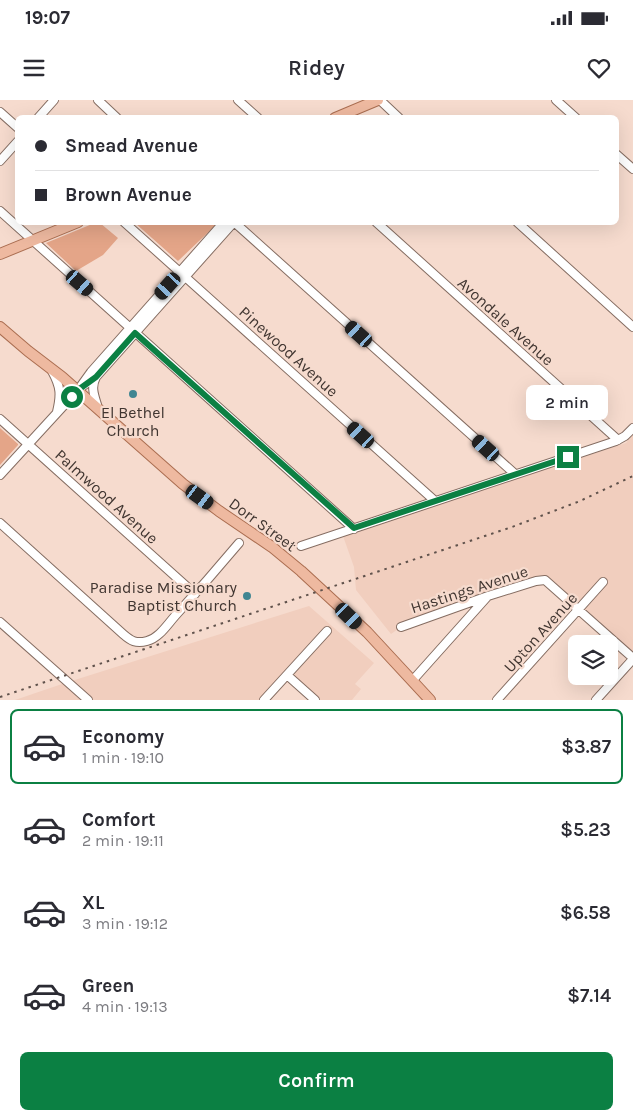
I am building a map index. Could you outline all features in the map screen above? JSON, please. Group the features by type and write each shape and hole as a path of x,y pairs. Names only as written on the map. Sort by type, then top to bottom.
{"main road":[{"path":"342,115 379,100"},
{"path":"0,254 71,225"},
{"name":"Dorr Street","path":"0,327 78,390 183,484 272,547 301,571 361,627 430,700"}],"street":[{"path":"41,115 54,100"},
{"path":"98,100 114,115"},
{"path":"238,100 255,115"},
{"path":"379,100 396,115"},
{"path":"556,100 573,115"},
{"path":"0,112 15,125"},
{"path":"0,161 15,144"},
{"path":"619,157 633,169"},
{"path":"0,211 15,224"},
{"path":"16,225 354,528"},
{"name":"Pinewood Avenue","path":"127,225 435,501"},
{"path":"183,275 222,225"},
{"path":"0,475 78,390 91,372 231,225"},
{"path":"237,225 515,474"},
{"name":"Avondale Avenue","path":"379,225 618,440"},
{"path":"520,225 633,327"},
{"path":"98,408 93,389 94,380 133,330"},
{"path":"50,367 56,377 60,390 57,413"},
{"path":"78,390 96,377"},
{"name":"Palmwood Avenue","path":"0,419 195,594"},
{"path":"301,546 618,440 633,428"},
{"path":"0,523 131,640 138,643 156,637 239,543"},
{"name":"Hastings Avenue","path":"401,627 488,596 545,580 579,610"},
{"name":"Upton Avenue","path":"497,700 603,582"},
{"path":"412,681 488,596"},
{"path":"579,610 633,659 596,700"},
{"path":"0,622 88,700"},
{"path":"264,700 327,630"},
{"path":"287,675 315,700"}],"shaded area":[{"path":"90,225 102,225 118,238 103,255 76,271 46,243"},
{"path":"137,225 216,225 178,261"},
{"path":"0,428 18,445 0,465"},
{"path":"633,434 633,658 618,645 618,635 607,635 545,580 401,627 391,634 356,590 354,567 343,536 626,443"},
{"path":"309,606 374,663 355,684 361,689 352,700 318,700 286,671 260,700 15,700 62,684"}],"railway":[{"path":"0,697 512,527 580,501 633,476"}],"place":[{"name":"El Bethel Church","path":"133,394"},
{"name":"Paradise Missionary Baptist Church","path":"247,596"}],"route":[{"path":"72,397 78,390 96,377 135,333 354,528 568,457"}]}
